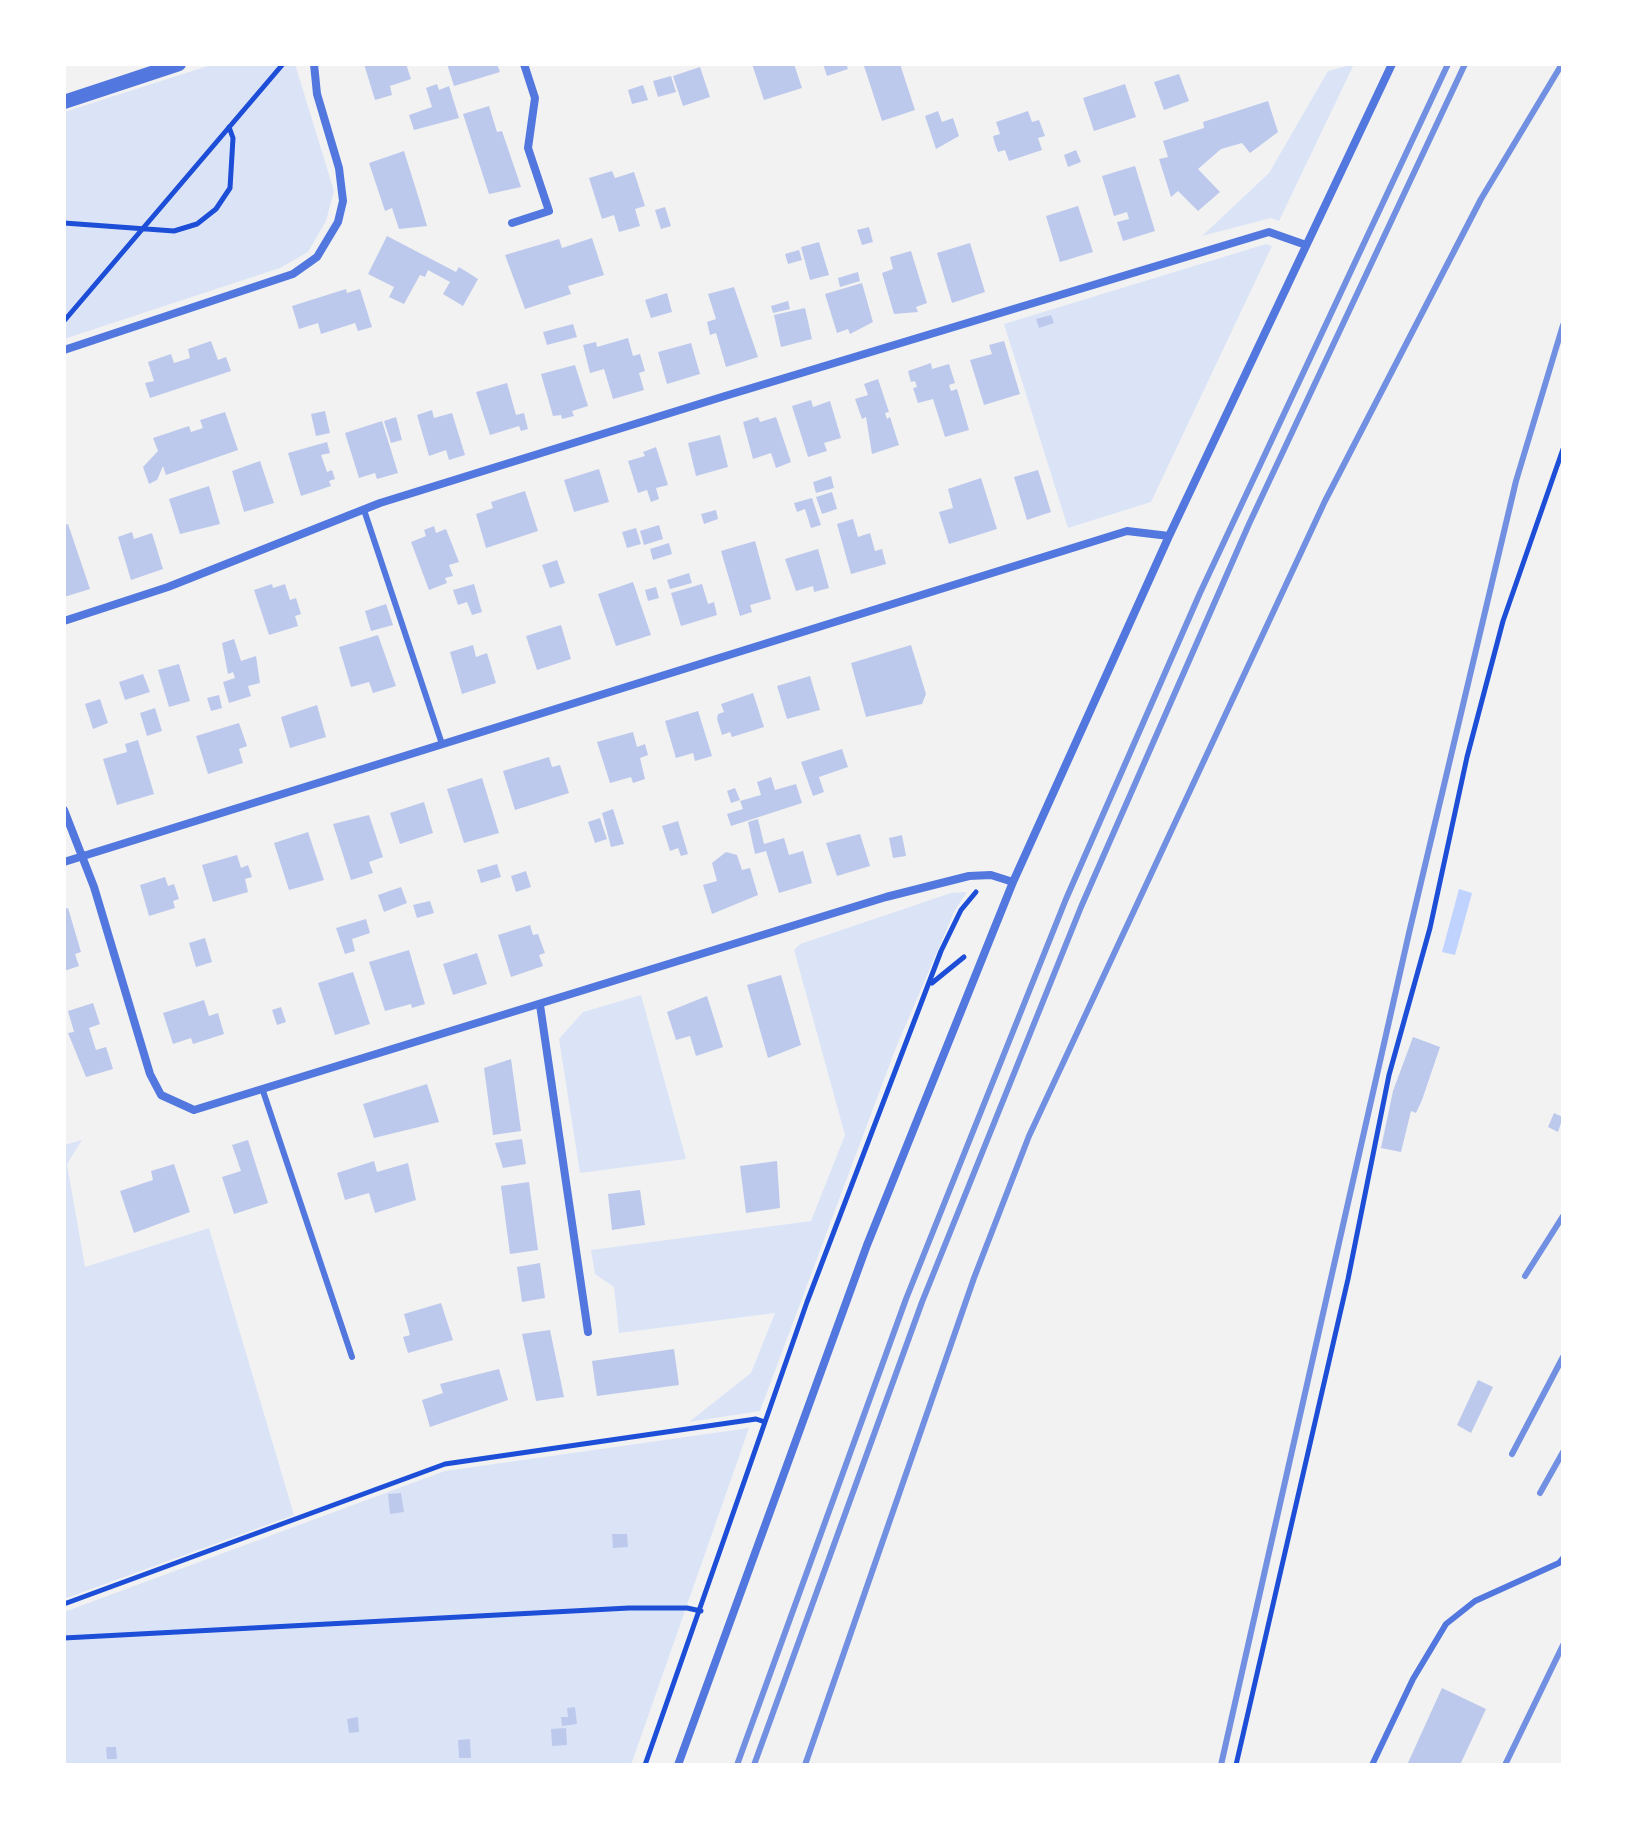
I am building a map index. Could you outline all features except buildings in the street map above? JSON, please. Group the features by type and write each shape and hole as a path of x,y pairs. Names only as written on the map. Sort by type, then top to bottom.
{"street":[{"path":"64,102 179,64"},
{"path":"64,350 293,274 317,257 338,222 343,201 339,168 317,94 314,64"},
{"path":"512,223 549,211 528,148 535,98 524,64"},
{"path":"678,1765 867,1245 986,946 1169,536 1392,64"},
{"path":"64,621 168,587 364,510 725,396 1253,237 1280,234 1306,245"},
{"path":"64,862 1127,531 1169,536"},
{"path":"64,810 94,887 150,1074 161,1095 194,1110 886,897 969,876 991,875 1013,882"},
{"path":"540,1005 588,1332"}],"lane":[{"path":"364,510 442,744"},
{"path":"263,1091 352,1357"},
{"path":"1372,1765 1413,1679 1446,1624 1475,1601 1559,1563 1563,1558"}],"path":[{"path":"64,321 283,64"},
{"path":"64,223 174,231 197,224 216,209 230,188 234,169 233,138 229,127"},
{"path":"1236,1765 1348,1279 1389,1075 1430,928 1467,757 1494,649 1563,449"},
{"path":"645,1765 765,1422 931,984 961,910 991,875"},
{"path":"931,984 970,952 986,946"},
{"path":"64,1604 445,1464 756,1419 765,1422"},
{"path":"64,1638 629,1608 701,1611"}],"shaded area":[{"path":"214,64 295,64 334,191 326,221 308,252 280,268 64,339 64,112"},
{"path":"1354,64 1279,221 1271,218 1202,236 1269,173 1328,71"},
{"path":"1266,244 1272,246 1151,502 1068,528 1004,324"},
{"path":"967,892 955,910 895,1050 760,1411 689,1422 751,1373 775,1313 619,1333 614,1287 595,1274 591,1250 811,1221 845,1135 794,950 800,944 951,893"},
{"path":"641,995 686,1159 580,1173 559,1039 583,1012"},
{"path":"82,1140 67,1164 85,1267 209,1228 294,1515 64,1599 64,1145"},
{"path":"749,1428 631,1765 64,1765 64,1612 445,1471"}],"water":[{"path":"1459,889 1472,893 1455,955 1442,952"}],"railway":[{"path":"737,1765 906,1299 1066,899 1200,593 1448,64"},
{"path":"754,1765 922,1302 1081,907 1249,524 1465,64"},
{"path":"805,1765 974,1278 1029,1136 1325,501 1481,199 1562,64"},
{"path":"1221,1765 1409,933 1516,481 1563,325"},
{"path":"1525,1276 1563,1216"},
{"path":"1512,1454 1563,1357"},
{"path":"1540,1493 1563,1452"},
{"path":"1505,1765 1563,1645"}]}
